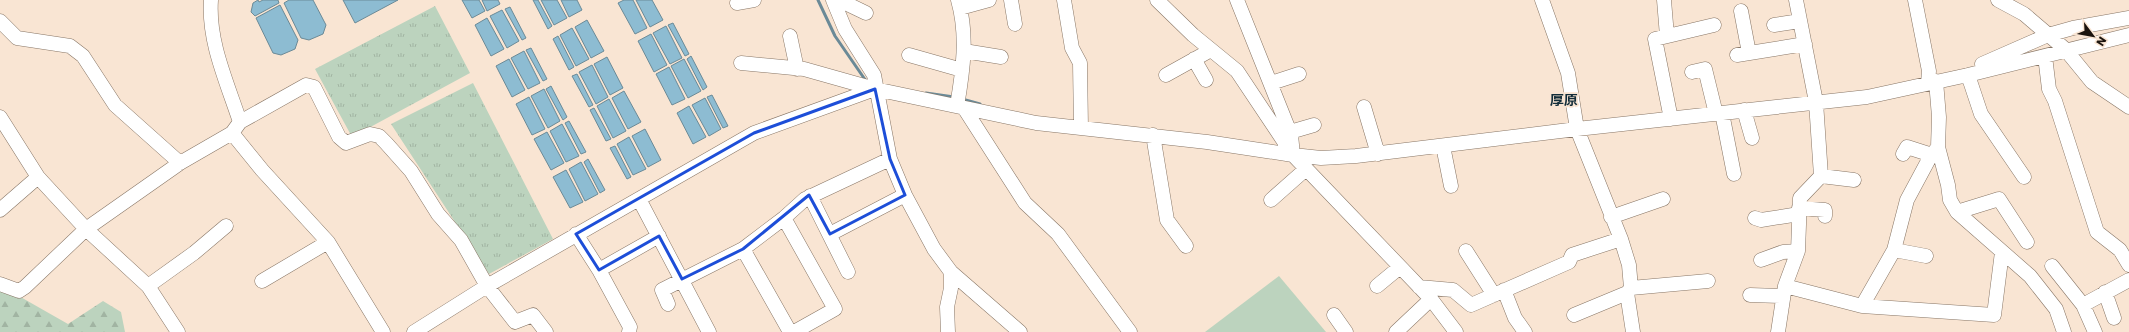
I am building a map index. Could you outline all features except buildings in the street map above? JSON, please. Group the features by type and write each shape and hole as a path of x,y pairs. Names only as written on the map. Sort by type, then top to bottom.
{"street":[{"path":"210,0 212,35 236,127 262,170 328,242 383,332"},
{"path":"737,3 754,0"},
{"path":"833,0 845,29 875,84 890,159 905,195 934,248 951,272 1020,332"},
{"path":"839,0 866,13"},
{"path":"989,0 959,4 964,29 960,103 1025,203 1058,234 1130,332"},
{"path":"1011,0 1015,24"},
{"path":"1064,0 1072,48 1080,63 1081,122"},
{"path":"1157,0 1211,50 1237,70 1293,155 1431,299 1456,332"},
{"path":"1237,0 1290,132 1293,155"},
{"path":"1542,0 1568,73 1577,129 1621,239 1629,265 1629,291 1633,332"},
{"path":"1664,0 1667,36"},
{"path":"1778,332 1784,291 1798,251 1800,198 1821,176 1816,102 1796,0"},
{"path":"1862,306 1894,250 1907,200 1935,151 1939,117 1937,81 1929,71 1915,0"},
{"path":"2003,1 2024,14 2065,50 2092,82 2129,107"},
{"path":"1741,11 1743,54 1805,44"},
{"path":"1937,81 2048,35 2073,28 2129,18"},
{"path":"0,21 17,38 70,46 83,56 114,105 180,163"},
{"path":"1774,25 1800,21"},
{"path":"1671,119 1655,39 1714,25"},
{"path":"741,63 797,68 960,103 1036,122 1081,122 1153,135 1321,158 1378,154 1577,129 1867,97 1968,75 2129,35"},
{"path":"790,36 797,68"},
{"path":"1166,75 1211,50"},
{"path":"964,51 1002,57"},
{"path":"909,55 962,70"},
{"path":"2045,56 2050,90 2055,101 2097,232 2120,250 2129,265"},
{"path":"1194,60 1206,80"},
{"path":"1692,72 1705,69 1719,113 1734,174"},
{"path":"1271,83 1299,74"},
{"path":"1968,75 1981,114 2024,177"},
{"path":"414,332 487,286 754,133 875,84"},
{"path":"0,284 19,291 86,229 180,163 306,85 314,87 339,137 346,143 370,134 379,136 411,171 438,214 460,240 487,286 515,322 533,315 546,332"},
{"path":"1364,107 1378,154"},
{"path":"1744,110 1752,138"},
{"path":"0,117 38,176 86,229 148,286 178,332"},
{"path":"1290,132 1314,125"},
{"path":"1153,135 1167,220 1186,246"},
{"path":"1443,146 1451,186"},
{"path":"1903,154 1907,147 1935,151"},
{"path":"1935,151 1948,185 1950,200 1957,212 2034,282 2056,309 2064,332"},
{"path":"668,304 662,290 742,249 784,218 810,196 890,159"},
{"path":"1271,200 1306,169"},
{"path":"0,210 38,176"},
{"path":"1821,176 1854,180"},
{"path":"830,234 905,195"},
{"path":"810,196 848,272"},
{"path":"1611,217 1663,199"},
{"path":"1957,212 1999,199 2027,242"},
{"path":"638,200 659,236 709,332"},
{"path":"1755,218 1761,220 1799,211 1825,210 1825,216"},
{"path":"784,218 835,308 794,332"},
{"path":"148,286 194,253 226,226"},
{"path":"576,234 599,270 630,327 629,332"},
{"path":"599,270 659,236"},
{"path":"1419,287 1453,290 1471,305 1569,262 1572,255 1621,239"},
{"path":"262,281 328,242"},
{"path":"742,249 790,332"},
{"path":"1894,250 1926,256"},
{"path":"1466,251 1499,292 1525,332"},
{"path":"1761,260 1783,252 1798,251"},
{"path":"1750,295 1784,291 1862,306 1994,315 2002,252"},
{"path":"2052,266 2083,305 2094,332"},
{"path":"1377,286 1400,267"},
{"path":"948,332 947,307 951,288 951,272"},
{"path":"2083,305 2104,292 2129,280"},
{"path":"1574,314 1629,291 1708,281"},
{"path":"2104,292 2114,318"},
{"path":"1402,330 1431,299"},
{"path":"1334,315 1346,332"}],"highlighted area":[{"path":"875,89 890,159 905,195 830,234 809,195 743,249 682,279 659,236 599,270 576,234 754,133"}],"green space":[{"path":"435,6 470,73 352,137 315,69"},
{"path":"473,83 553,239 489,274 391,124"},
{"path":"1279,276 1326,332 1205,332"},
{"path":"0,287 10,291 68,324 103,301 121,312 125,332 0,332"}],"water":[{"path":"258,0 259,2 263,0 278,0 279,3 255,16 251,12 253,3"},
{"path":"289,0 313,0 326,25 323,34 309,40 301,38 284,3"},
{"path":"343,0 398,0 355,23"},
{"path":"462,0 479,0 485,11 472,18"},
{"path":"482,0 498,0 500,4 487,11"},
{"path":"533,0 538,0 552,26 548,29"},
{"path":"541,0 557,0 567,18 554,25"},
{"path":"561,0 577,0 582,10 569,17"},
{"path":"624,0 633,0 647,28 635,34 618,3"},
{"path":"636,0 652,0 663,20 650,27"},
{"path":"280,5 298,40 295,49 281,55 273,53 256,18"},
{"path":"510,7 526,38 522,40 505,9"},
{"path":"502,10 519,41 507,48 490,16"},
{"path":"487,18 504,49 491,56 475,25"},
{"path":"587,20 604,51 591,58 575,27"},
{"path":"673,23 689,54 685,56 668,25"},
{"path":"666,26 682,58 670,64 653,33"},
{"path":"572,28 589,59 576,66 560,35"},
{"path":"651,34 667,65 654,72 638,41"},
{"path":"558,36 574,67 569,70 553,39"},
{"path":"531,48 547,79 543,81 526,50"},
{"path":"524,51 540,83 528,89 511,58"},
{"path":"691,56 707,87 703,90 687,59"},
{"path":"607,57 623,88 610,95 594,64"},
{"path":"509,59 525,90 512,97 496,66"},
{"path":"684,59 701,91 688,98 671,66"},
{"path":"592,65 608,97 596,104 579,72"},
{"path":"669,67 685,99 672,105 656,74"},
{"path":"577,74 593,105 589,107 572,76"},
{"path":"551,86 567,117 563,120 546,89"},
{"path":"544,89 560,121 548,128 531,96"},
{"path":"624,91 641,122 628,129 612,98"},
{"path":"712,95 728,126 723,128 707,97"},
{"path":"529,97 545,129 532,135 516,104"},
{"path":"705,98 721,129 709,136 692,105"},
{"path":"609,99 626,131 613,138 597,106"},
{"path":"689,106 706,137 693,144 677,113"},
{"path":"594,108 611,139 606,141 590,110"},
{"path":"569,121 586,152 581,154 565,123"},
{"path":"562,124 579,156 566,162 550,131"},
{"path":"645,129 661,160 648,167 632,136"},
{"path":"547,132 564,163 551,170 534,139"},
{"path":"629,137 646,169 633,175 617,144"},
{"path":"615,146 631,177 627,179 610,148"},
{"path":"588,159 605,190 600,193 584,162"},
{"path":"581,162 598,194 585,201 569,169"},
{"path":"566,170 583,202 570,208 553,177"}],"waterway":[{"path":"818,0 835,36 866,81"},
{"path":"926,93 954,97"},
{"path":"962,99 980,104"}],"district":[{"name":"厚原","path":"1564,100"}]}
